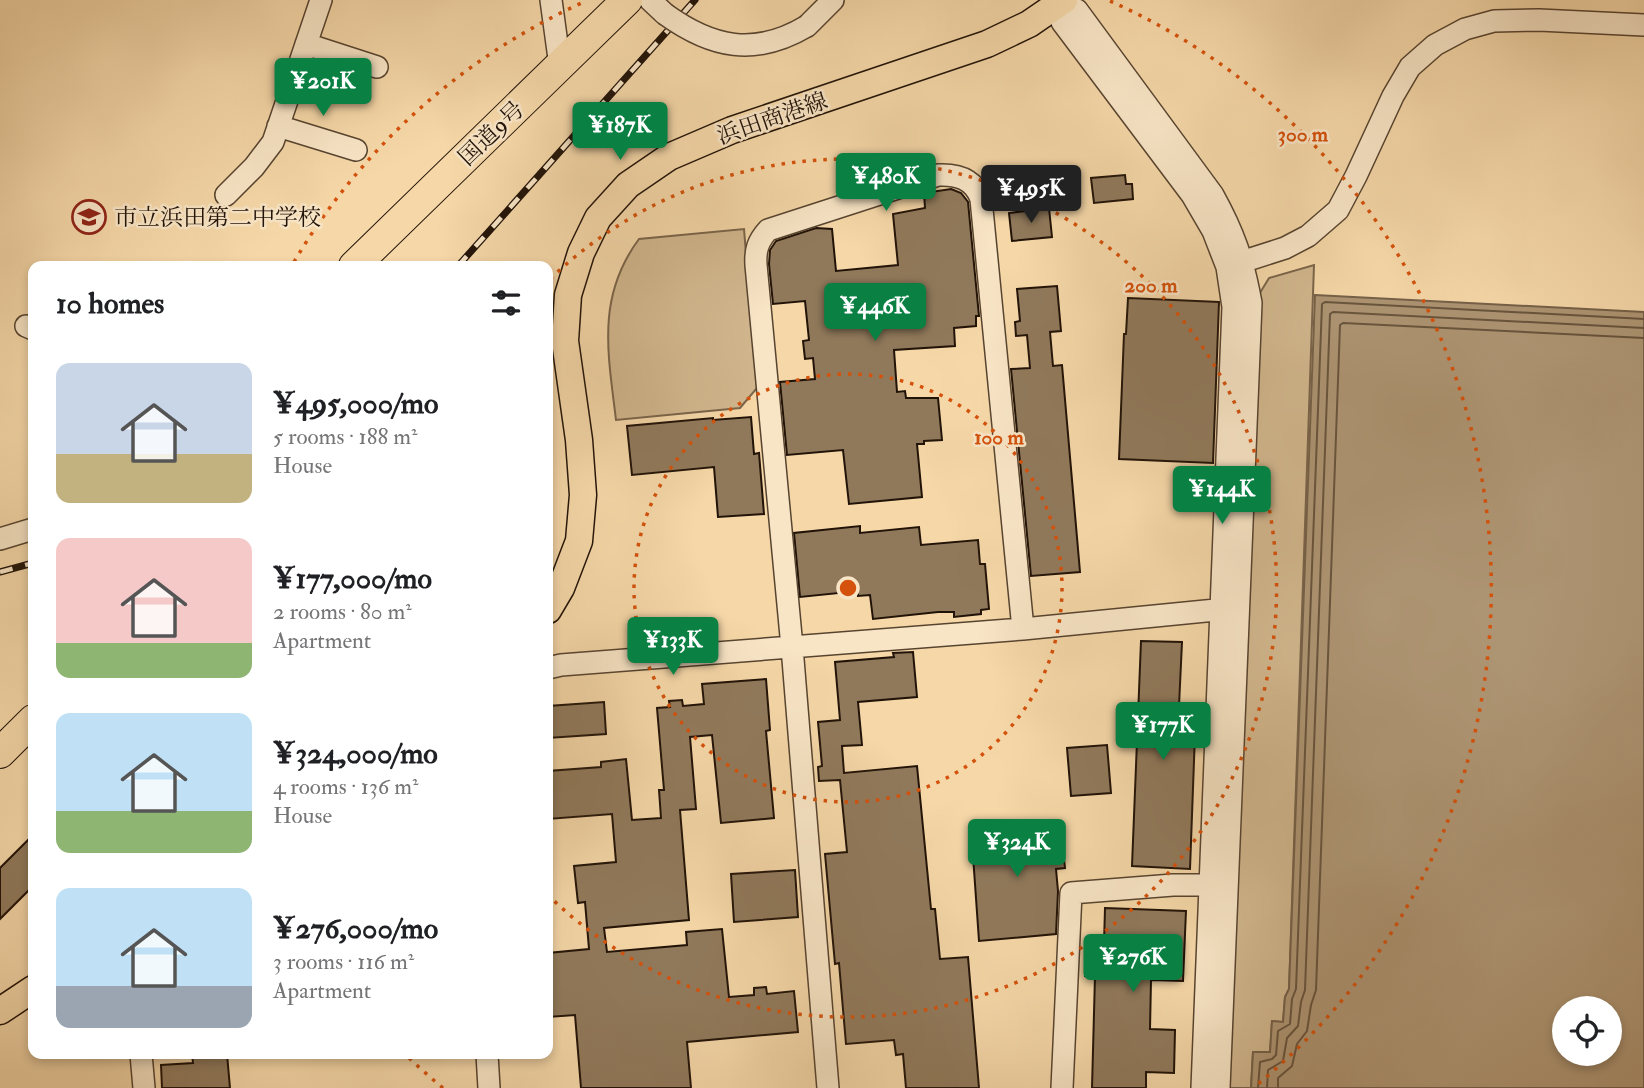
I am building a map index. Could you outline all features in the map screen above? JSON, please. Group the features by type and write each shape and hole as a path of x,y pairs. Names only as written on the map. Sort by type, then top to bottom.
{"highway":[{"name":"国道9号","path":"359,261 627,0"},
{"path":"0,753 28,725"}],"main road":[{"name":"浜田商港線","path":"553,602 579,541 583,495 579,440 565,341 568,295 581,253 598,218 628,185 668,157 732,130 987,44 1029,24 1062,2"},
{"path":"0,1011 28,992"}],"street":[{"path":"226,195 266,154 278,127 321,0"},
{"path":"551,0 560,66"},
{"path":"657,7 705,36 739,46 772,42 807,26 833,0"},
{"path":"1062,2 1077,10 1213,195 1231,228 1235,265 1231,608 1219,885 1202,1088"},
{"path":"1235,265 1285,248 1308,236 1338,210 1410,67 1435,45 1465,29 1494,20 1644,25"},
{"path":"306,44 377,66"},
{"path":"278,127 356,150"},
{"path":"828,1088 792,647 755,254 758,243 768,230 938,175 965,179 978,190 981,198 1023,629"},
{"path":"0,539 28,531"},
{"path":"553,667 1023,629 1231,608"},
{"path":"1062,1088 1071,893 1173,885 1219,885"},
{"path":"1219,885 1219,1088"},
{"path":"141,1059 144,1088"},
{"path":"487,1059 489,1088"}],"shaded area":[{"path":"744,229 757,388 740,408 616,420 608,326 616,282 639,239"},
{"path":"1314,265 1289,989 1285,997 1283,1022 1272,1021 1270,1053 1253,1052 1251,1088 1223,1088 1255,301 1269,278"}],"water":[{"path":"1315,295 1644,312 1644,1088 1251,1088 1253,1052 1270,1052 1272,1021 1283,1022 1285,997 1289,989"}],"building":[{"path":"1125,175 1126,184 1132,184 1133,199 1094,203 1091,178"},
{"path":"951,189 961,193 968,202 979,316 976,316 976,326 954,328 955,346 894,350 897,392 905,391 906,398 938,398 942,440 917,444 922,497 849,504 843,450 787,455 780,382 815,379 813,358 805,359 803,341 809,340 805,301 773,304 770,250 776,241 816,228 832,229 836,271 898,265 893,214 925,208 924,193"},
{"path":"1049,208 1052,237 1012,241 1009,213"},
{"path":"1057,286 1061,331 1050,332 1053,366 1062,365 1080,572 1031,576 1011,369 1030,368 1027,335 1016,336 1015,322 1020,321 1017,289"},
{"path":"1128,298 1219,302 1213,463 1119,459"},
{"path":"751,417 754,454 759,453 764,514 718,517 714,467 632,475 627,426"},
{"path":"860,526 860,533 919,527 921,545 978,540 980,564 985,564 989,609 981,610 981,614 954,617 954,612 938,612 873,619 870,595 858,596 858,591 800,597 794,533"},
{"path":"1141,641 1182,642 1179,706 1196,707 1190,869 1132,866"},
{"path":"913,652 917,697 858,702 862,745 842,746 844,773 917,766 931,909 935,909 940,959 968,957 979,1088 906,1088 903,1054 896,1055 894,1040 846,1044 839,963 835,964 825,854 847,852 840,780 819,781 818,767 822,766 818,722 840,720 835,662 894,657 893,653"},
{"path":"766,679 770,730 766,731 774,818 721,823 712,735 690,737 696,809 680,810 689,920 604,928 607,952 687,945 686,932 722,929 729,997 754,995 754,988 766,987 767,994 794,991 798,1032 687,1042 691,1088 581,1088 575,1015 553,1017 553,953 589,949 585,902 578,903 574,866 616,862 612,814 553,819 553,771 601,767 601,762 626,759 632,820 661,818 659,790 664,790 657,708 670,707 669,701 682,700 683,706 704,704 702,684"},
{"path":"604,702 606,734 553,738 553,706"},
{"path":"1107,745 1111,793 1071,796 1067,748"},
{"path":"1050,821 1051,833 1061,832 1065,868 1056,869 1056,934 979,941 971,827"},
{"path":"28,840 28,891 0,919 0,868"},
{"path":"795,870 798,917 734,922 731,874"},
{"path":"1105,908 1186,911 1183,981 1151,980 1150,1029 1175,1030 1174,1073 1146,1072 1146,1088 1092,1088 1095,976 1085,976 1086,943 1104,944"},
{"path":"193,1059 227,1059 230,1088 162,1088 161,1065 193,1063"}],"railway":[{"path":"462,261 695,0"},
{"path":"0,572 28,564"}],"place":[{"name":"市立浜田第二中学校","path":"89,217"}]}
